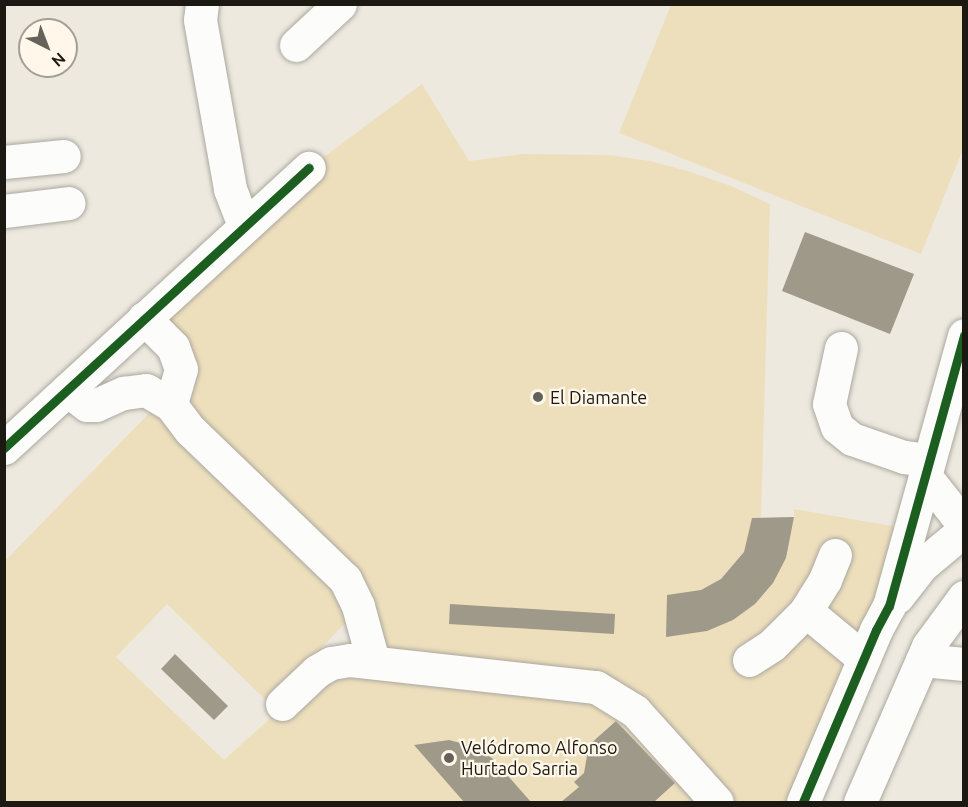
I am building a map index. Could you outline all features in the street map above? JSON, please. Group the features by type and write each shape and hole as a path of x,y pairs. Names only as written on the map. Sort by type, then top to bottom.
{"street":[{"path":"202,4 200,20 230,189 244,226"},
{"path":"296,45 340,4"},
{"path":"4,162 64,156"},
{"path":"6,442 67,390 309,168"},
{"path":"4,212 69,203"},
{"path":"144,318 173,347 181,369 171,405"},
{"path":"802,800 864,658 890,606 963,335"},
{"path":"841,348 829,404 837,427 852,439 904,457 927,468 963,525"},
{"path":"67,390 87,405 96,405 123,393 146,390 171,405 190,430 345,579 358,606 373,661"},
{"path":"890,606 921,567 963,530"},
{"path":"750,660 772,645 806,611 825,580 835,555"},
{"path":"860,802 928,646 963,597"},
{"path":"806,611 864,658"},
{"path":"922,660 963,664"},
{"path":"282,704 317,671 331,663 373,661 596,687 635,711 717,802"}],"shaded area":[{"path":"671,5 963,5 963,149 921,254 619,133"},
{"path":"422,84 469,161 523,154 608,155 650,161 731,186 770,204 761,518 794,517 794,509 910,529 803,802 5,802 4,562 163,399 181,369 144,318 309,168","holes":["167,604 273,707 323,655 319,650 358,610 372,661 328,666 224,760 116,657"]}],"building":[{"path":"805,232 914,274 890,334 782,291"},
{"path":"794,517 786,558 773,583 755,604 733,620 707,631 666,637 667,595 701,590 721,579 744,552 752,518"},
{"path":"450,604 615,614 614,634 449,624"},
{"path":"175,654 228,706 214,720 161,669"},
{"path":"616,721 675,783 654,802 561,802 579,787 574,782 584,773 589,745"},
{"path":"449,740 468,745 492,758 531,802 464,802 414,745"}],"cycle path":[{"path":"4,448 309,168"},
{"path":"803,802 876,630 889,606 964,335"}],"place":[{"name":"El Diamante","path":"538,397"},
{"name":"Velódromo Alfonso Hurtado Sarria","path":"449,758"}]}
